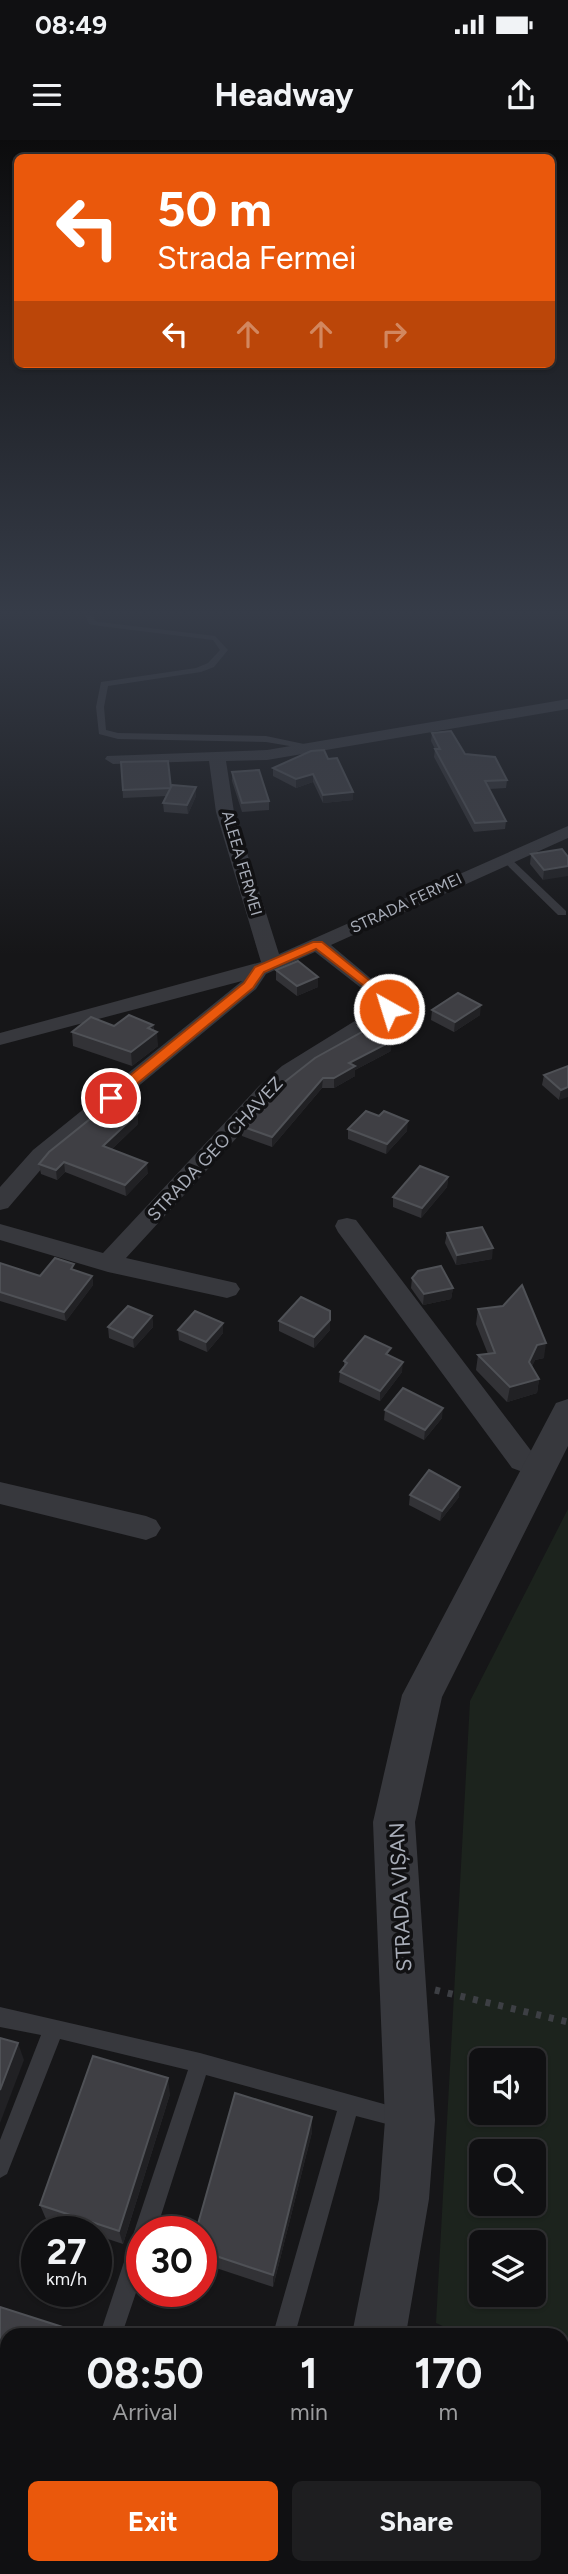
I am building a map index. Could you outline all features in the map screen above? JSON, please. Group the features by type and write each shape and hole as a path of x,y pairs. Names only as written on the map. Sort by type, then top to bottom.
{"street":[{"path":"113,759 218,759 320,748 429,729"},
{"name":"ALEEA FERMEI","path":"218,759 225,812 266,967"},
{"name":"STRADA FERMEI","path":"0,1040 266,967 568,831"},
{"name":"STRADA GEO CHAVEZ","path":"108,1264 267,1091 290,1071 389,1009 389,1002 381,994 317,944"},
{"path":"0,1202 41,1155 249,985 266,967"},
{"path":"347,1226 522,1460 539,1467"},
{"path":"0,1232 108,1264 227,1289"},
{"name":"STRADA VIȘAN","path":"380,2328 404,2199 410,2120 394,1822 422,1696 568,1412"},
{"path":"0,1493 146,1528"}],"lane":[{"path":"102,729 102,732 118,736 266,739 320,748"},
{"path":"505,858 562,912"},
{"path":"0,2017 200,2063 410,2120"},
{"path":"0,2167 54,2028"},
{"path":"150,2216 200,2063"},
{"path":"286,2328 349,2105"},
{"path":"113,2328 126,2289"}],"path":[{"path":"404,1983 568,2022"}],"shaded area":[{"path":"568,1509 568,2328 447,2328 436,2323 470,1701"}],"building":[{"path":"451,731 465,754 495,757 507,780 485,781 506,821 475,823 435,749 440,749 432,733"},
{"path":"324,750 328,759 337,758 353,792 323,795 313,774 296,779 273,768 311,751"},
{"path":"168,761 171,788 123,790 121,762"},
{"path":"259,770 269,801 242,803 232,772"},
{"path":"172,785 196,787 187,805 163,803"},
{"path":"562,849 568,857 568,866 544,870 531,854"},
{"path":"298,961 318,977 297,986 276,970"},
{"path":"458,993 481,1005 455,1022 432,1010"},
{"path":"129,1015 153,1025 148,1028 157,1032 131,1052 72,1032 91,1017 114,1026"},
{"path":"371,1027 392,1041 349,1063 355,1066 334,1078 323,1078 272,1137 241,1126 277,1088 315,1058"},
{"path":"568,1066 568,1087 561,1090 544,1075"},
{"path":"110,1103 138,1113 103,1146 147,1163 125,1185 64,1162 56,1170 39,1164 49,1152"},
{"path":"366,1111 379,1116 384,1111 408,1121 387,1144 348,1129"},
{"path":"420,1166 448,1177 422,1208 393,1197"},
{"path":"482,1227 493,1248 457,1255 447,1233"},
{"path":"55,1258 74,1264 71,1269 92,1276 64,1312 0,1292 0,1263 40,1276"},
{"path":"441,1266 453,1288 424,1294 412,1278 418,1271"},
{"path":"522,1285 546,1343 537,1345 529,1362 539,1379 510,1387 478,1355 495,1353 478,1309 503,1306"},
{"path":"301,1297 330,1311 330,1320 314,1337 279,1321"},
{"path":"128,1306 152,1316 133,1338 108,1327"},
{"path":"195,1311 223,1323 206,1342 178,1330"},
{"path":"365,1336 391,1348 386,1354 403,1362 380,1391 340,1372 347,1363 344,1361"},
{"path":"403,1388 443,1408 425,1430 385,1410"},
{"path":"429,1470 460,1487 442,1511 410,1495"},
{"path":"0,2038 18,2043 0,2090"},
{"path":"93,2056 168,2078 119,2231 112,2229 112,2216 73,2216 40,2205"},
{"path":"235,2093 312,2117 273,2275 217,2256 217,2216 200,2216"},
{"path":"0,2307 66,2328 0,2328"}],"route":[{"path":"111,1098 249,985 259,970 317,944 381,994 389,1002 389,1009"}]}
